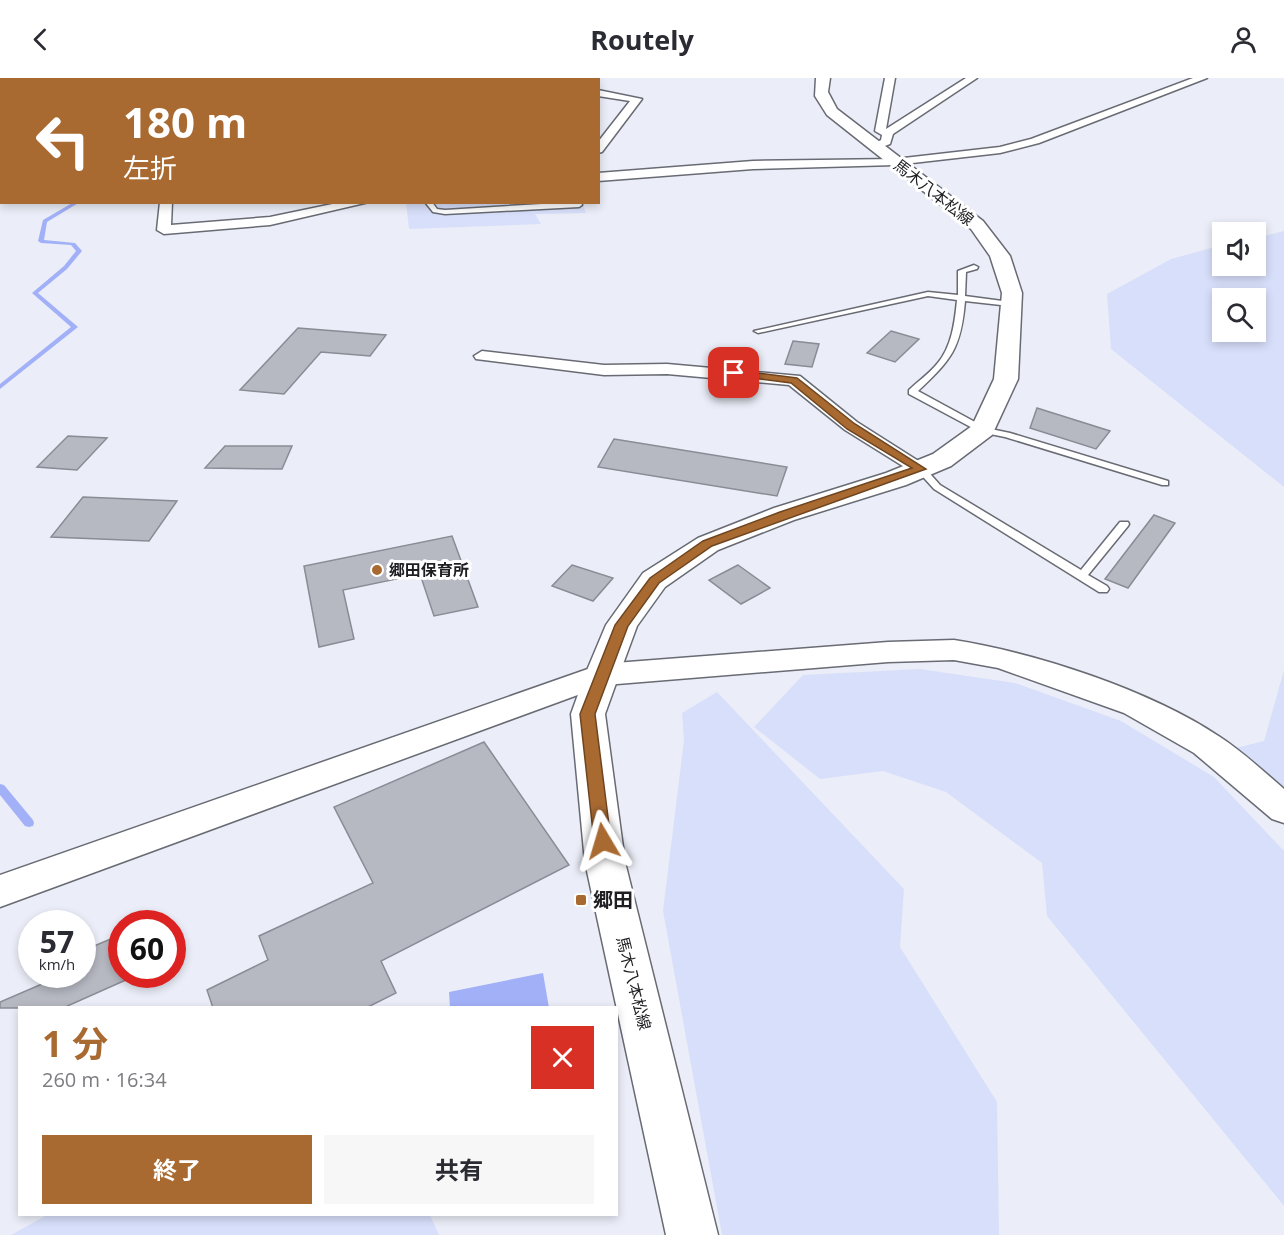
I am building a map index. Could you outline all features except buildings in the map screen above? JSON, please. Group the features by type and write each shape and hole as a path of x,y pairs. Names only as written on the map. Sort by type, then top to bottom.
{"main road":[{"name":"馬木八本松線","path":"692,1235 605,862 588,714 602,675 621,625 654,580 708,544 784,514 942,460 983,430 1006,379 1012,293 1000,256 977,225 887,147 832,112 822,99 819,89 824,78"}],"street":[{"path":"887,147 880,131 891,78"},
{"path":"887,147 972,78"},
{"path":"600,177 753,165 887,147 1000,150 1035,141 1202,78"},
{"path":"600,93 637,99 605,157 636,173"},
{"path":"166,204 164,230 270,221 353,204"},
{"path":"482,356 604,370 667,369 794,380 851,426 921,469"},
{"path":"0,891 602,675 888,652 954,650 1002,658 1135,705 1206,744 1232,763 1284,809"}],"lane":[{"path":"430,204 435,211 445,213 579,204"},
{"path":"974,267 962,272 962,298 951,348 940,366 912,392 983,430 1007,435 1165,483"},
{"path":"758,331 928,294 1010,304"},
{"path":"921,469 937,488 1103,589"},
{"path":"1082,576 1124,524"}],"shaded area":[{"path":"406,204 582,204 586,213 535,214 541,224 409,229"},
{"path":"1284,231 1284,487 1111,349 1107,294 1171,259 1212,248 1212,276 1266,276 1266,236"},
{"path":"920,669 1015,683 1121,721 1214,777 1284,851 1284,1206 1047,916 1042,863 946,792 883,771 820,779 754,727 803,675"},
{"path":"1284,670 1284,790 1236,748 1264,741"},
{"path":"717,692 904,889 900,947 997,1102 999,1235 722,1235 663,911 684,740 682,713"},
{"path":"45,1216 430,1216 439,1235 11,1235"}],"water":[{"path":"543,973 549,1006 450,1006 449,992"}],"waterway":[{"path":"0,387 75,327 35,293 76,257 79,251 73,244 41,241 45,221 75,204"},
{"path":"0,788 29,823"}],"place":[{"name":"郷田保育所","path":"377,570"},
{"name":"郷田","path":"581,900"}],"route":[{"path":"603,841 588,714 621,625 654,580 708,544 784,514 921,469 851,426 819,403 794,380 778,376 734,373"}]}
